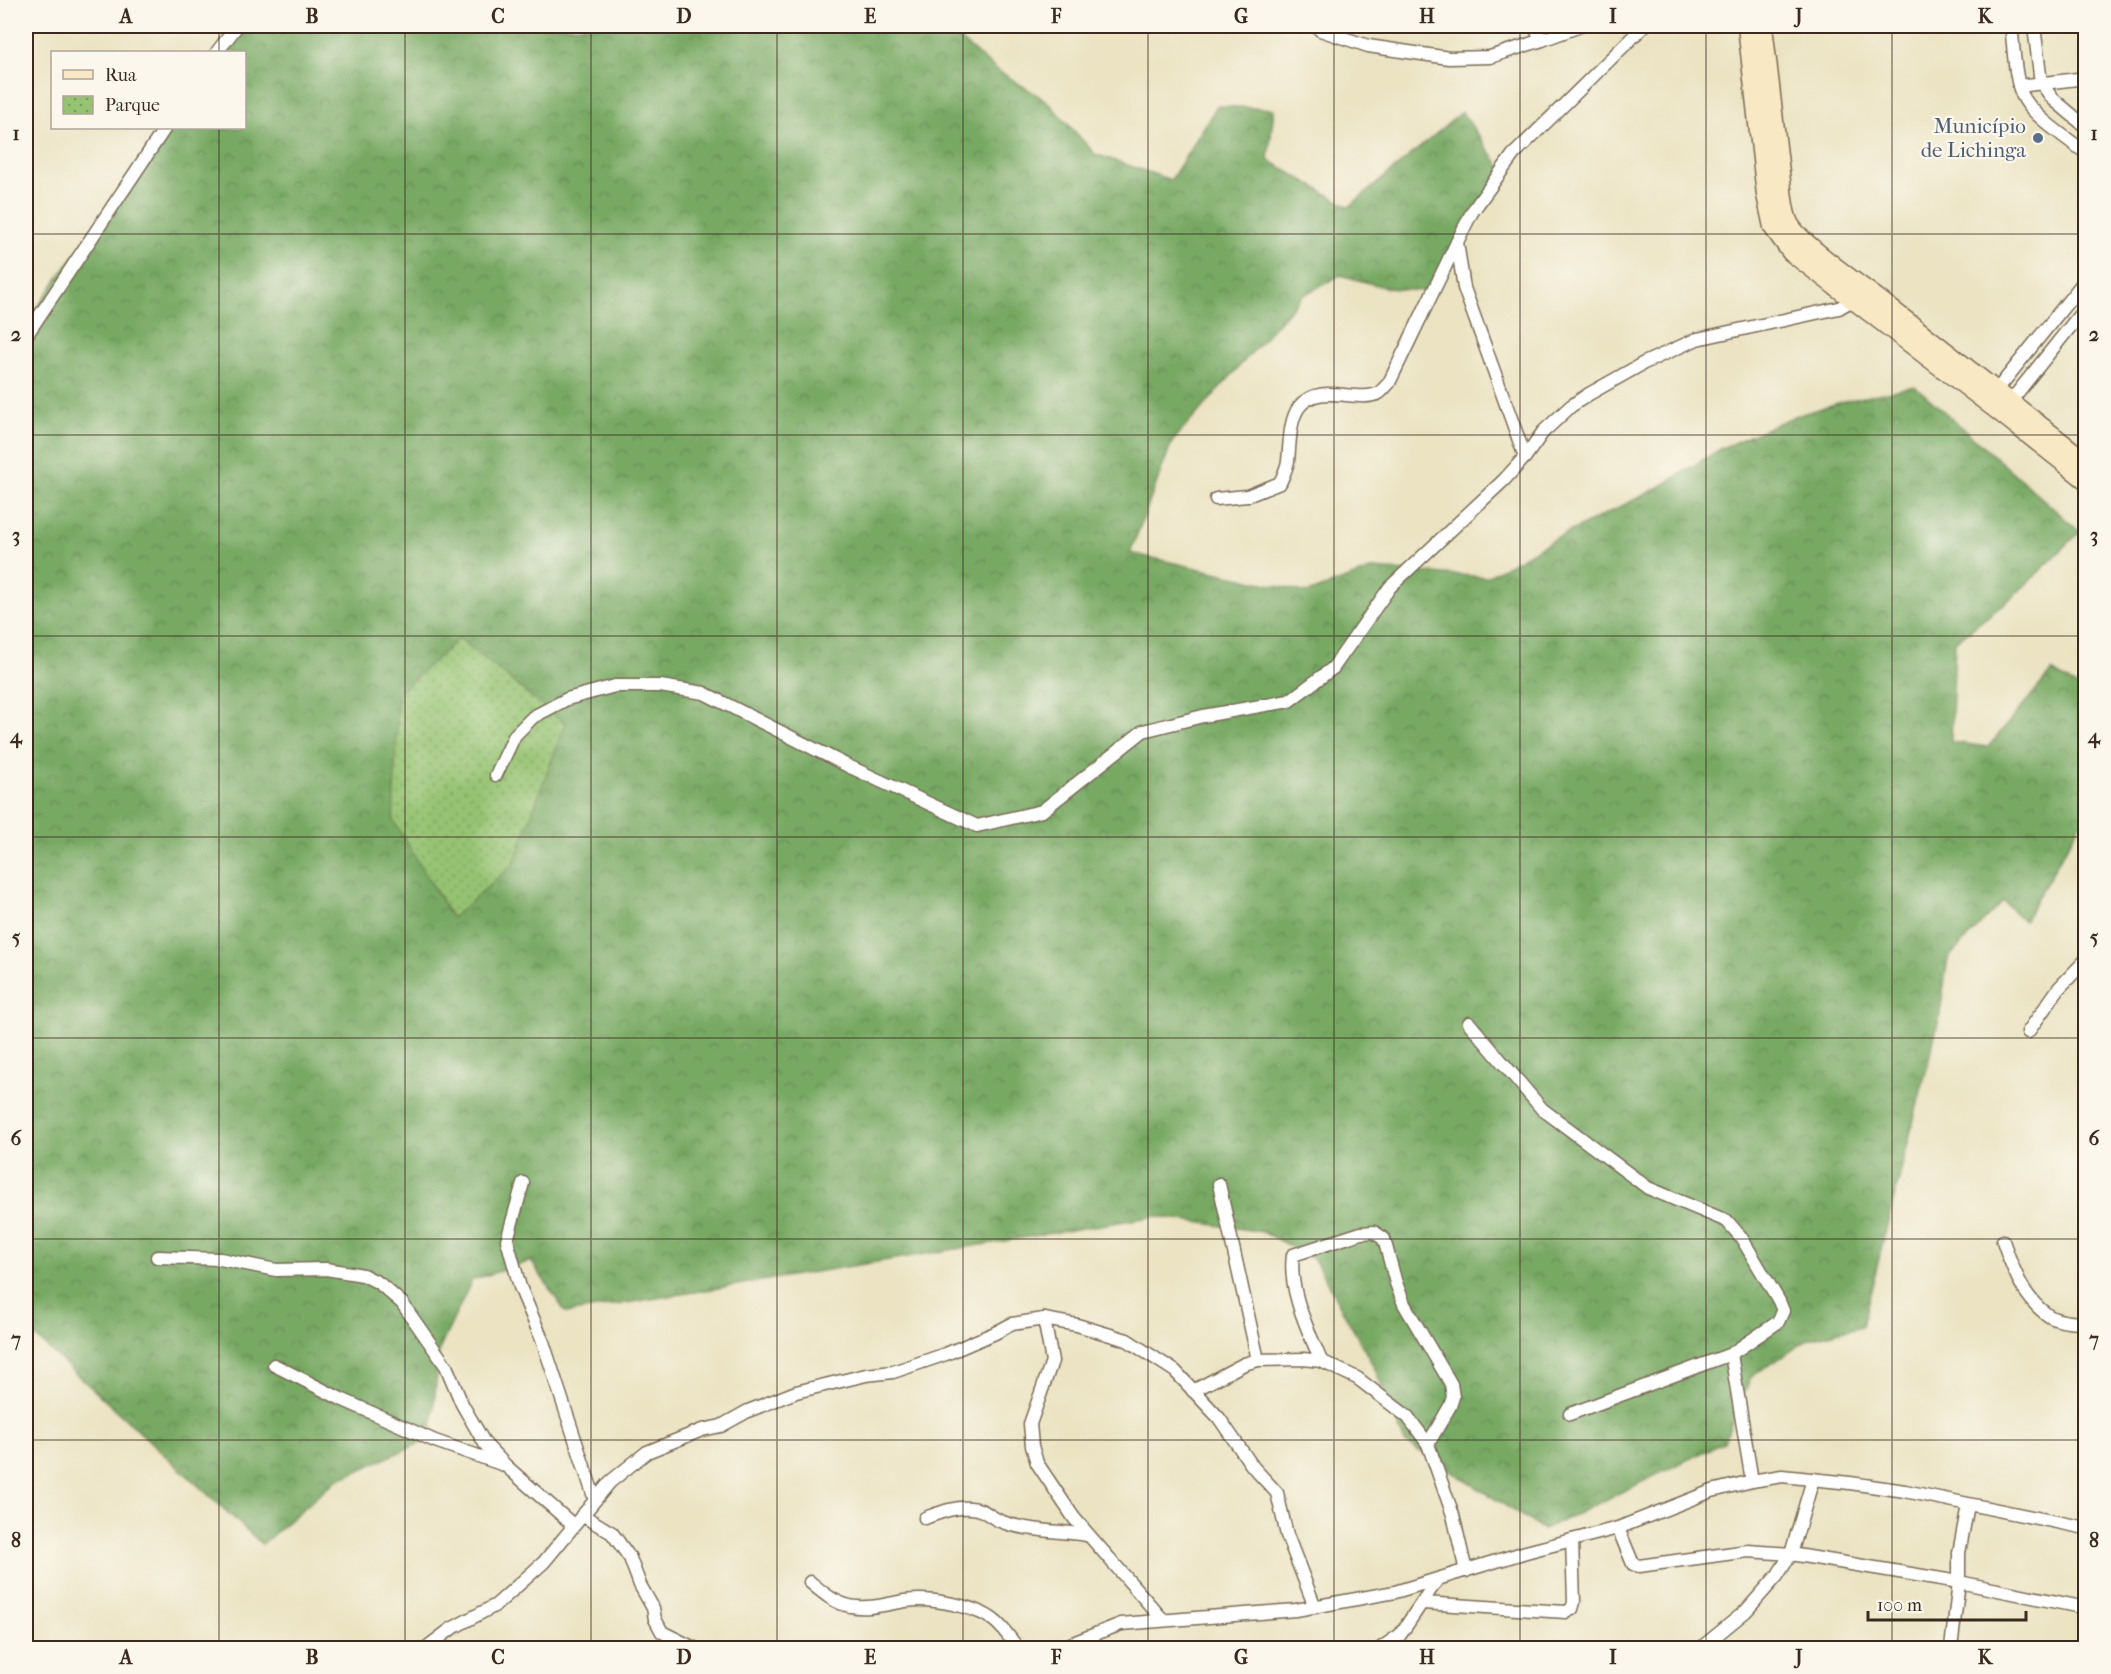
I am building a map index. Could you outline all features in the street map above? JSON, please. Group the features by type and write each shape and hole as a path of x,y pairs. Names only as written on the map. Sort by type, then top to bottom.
{"main road":[{"path":"1747,26 1762,86"},
{"path":"1763,26 1762,86 1765,116 1766,195 1773,227 1786,232 1791,252 1859,294 1999,401 2084,471"}],"street":[{"path":"218,51 237,26"},
{"path":"1534,26 1542,40"},
{"path":"1320,30 1368,46 1449,58 1491,57 1580,26"},
{"path":"1216,499 1247,496 1280,483 1288,463 1289,440 1298,408 1308,398 1327,394 1379,393 1389,383 1472,212 1513,155 1643,26"},
{"path":"2011,26 2019,86 2025,100 2085,153"},
{"path":"2034,26 2041,83 2053,99 2081,124 2061,134"},
{"path":"2019,86 2085,78"},
{"path":"26,336 164,129"},
{"path":"1457,242 1464,288 1525,457"},
{"path":"1999,401 2085,279"},
{"path":"496,775 515,735 533,717 567,699 615,686 660,686 704,693 846,765 977,826 1042,811 1143,732 1203,716 1289,701 1333,668 1390,587 1504,480 1543,432 1571,406 1644,363 1697,339 1839,308 1859,294"},
{"path":"1999,401 2085,305 2074,294"},
{"path":"2028,1032 2059,988 2085,960"},
{"path":"1469,1023 1542,1109 1648,1188 1727,1221 1741,1237 1783,1311 1778,1322 1731,1354 1570,1414"},
{"path":"523,1183 507,1240 520,1287 543,1342 595,1500"},
{"path":"1219,1184 1258,1360"},
{"path":"1320,1361 1298,1302 1292,1265 1293,1255 1360,1233 1374,1232 1384,1239 1404,1304 1451,1384 1453,1397 1450,1406 1428,1444"},
{"path":"2003,1241 2012,1267 2030,1297 2049,1316 2071,1323 2085,1323"},
{"path":"157,1257 220,1259 276,1270 326,1269 363,1275 379,1283 402,1303 446,1366 462,1404 485,1443 506,1466 573,1525"},
{"path":"1044,1319 1052,1361 1030,1424 1032,1446 1037,1463 1087,1534 1163,1620"},
{"path":"426,1648 451,1629 496,1605 544,1562 610,1482 647,1452 702,1430 721,1426 796,1392 866,1375 893,1372 946,1354 1012,1324 1044,1319 1077,1325 1127,1340 1175,1371 1219,1418 1253,1467 1277,1493 1287,1535 1315,1607"},
{"path":"1731,1354 1752,1481"},
{"path":"1193,1391 1244,1364 1258,1360 1320,1361 1357,1378 1408,1417 1428,1444 1453,1515 1466,1571"},
{"path":"274,1365 341,1399 435,1441 506,1466"},
{"path":"1060,1648 1121,1624 1296,1610 1395,1592 1618,1528 1712,1491 1782,1476 1905,1491 2085,1528"},
{"path":"1701,1648 1746,1611 1777,1576 1791,1554 1813,1479"},
{"path":"1951,1648 1959,1582 1959,1553 1968,1505"},
{"path":"925,1518 968,1507 984,1510 999,1521 1087,1534"},
{"path":"582,1515 612,1533 630,1558 662,1632 694,1648"},
{"path":"1618,1528 1633,1564 1639,1566 1748,1551 1791,1554 1959,1582 2085,1608"},
{"path":"1423,1603 1566,1612 1572,1609 1574,1602 1572,1540"},
{"path":"1381,1648 1400,1635 1437,1580"},
{"path":"810,1582 831,1599 850,1607 912,1600 941,1601 968,1608 996,1622 1018,1648"}],"green space":[{"path":"238,26 943,26 997,70 1047,101 1095,154 1171,180 1217,106 1274,109 1268,160 1349,207 1462,112 1502,169 1434,292 1388,288 1340,275 1302,296 1172,442 1130,553 1308,593 1373,569 1487,577 1551,541 1658,488 1722,448 1795,416 1845,401 1915,386 2080,532 2014,596 1955,642 1951,742 1988,747 2052,671 2085,692 2085,816 2024,921 2003,901 1948,958 1939,1019 1862,1326 1809,1339 1751,1377 1724,1442 1544,1530 1405,1442 1374,1367 1314,1259 1263,1232 1156,1216 566,1313 531,1261 472,1280 439,1350 431,1438 335,1481 262,1544 26,1328 26,323 164,129 246,129 246,51 220,51"},
{"path":"459,638 565,724 513,865 452,918 393,820 398,693"}],"place":[{"name":"Município de Lichinga","path":"2038,138"}]}
